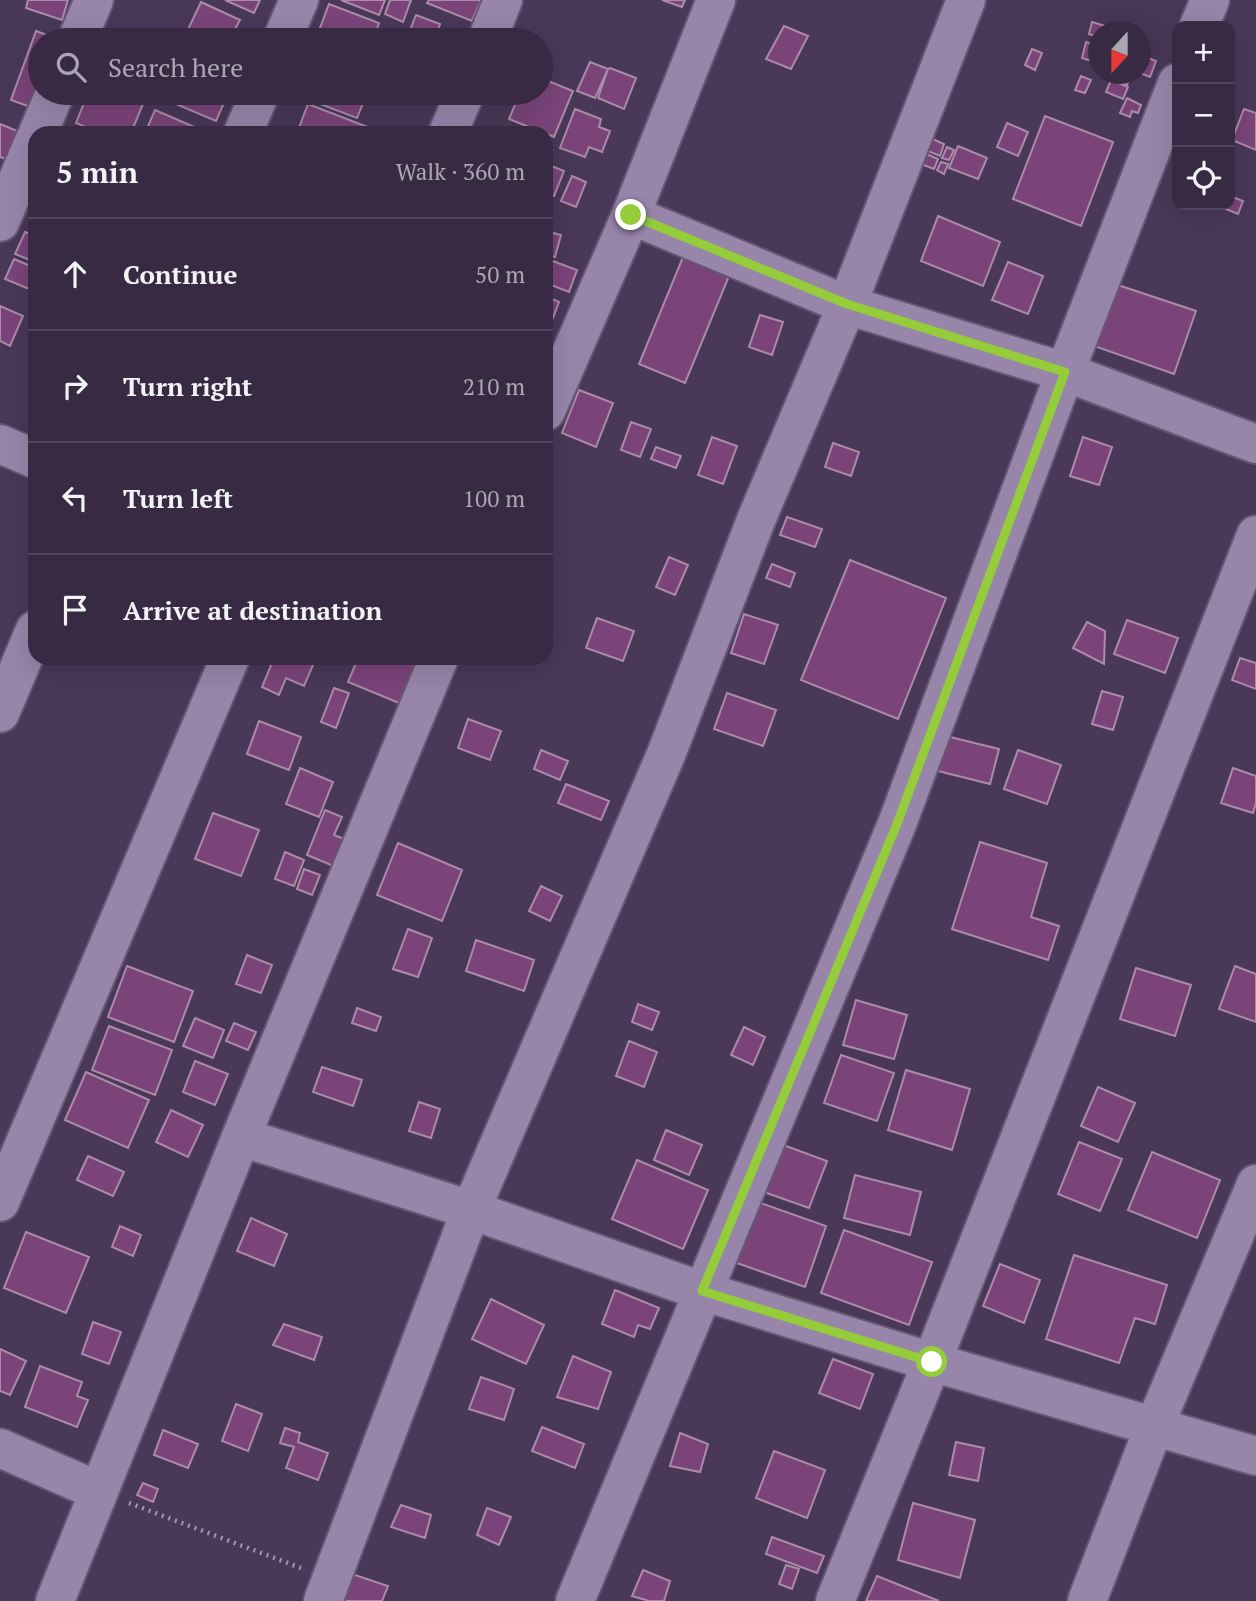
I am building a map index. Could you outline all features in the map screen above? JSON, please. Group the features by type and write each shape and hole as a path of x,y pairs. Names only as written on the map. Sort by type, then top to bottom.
{"street":[{"path":"82,28 94,0"},
{"path":"287,28 299,0"},
{"path":"492,28 503,0"},
{"path":"553,395 631,215 716,0"},
{"path":"327,1590 471,1210 667,752 757,520 847,304 967,0"},
{"path":"1201,21 1210,0"},
{"path":"575,1601 897,824 1065,372 1177,84"},
{"path":"41,126 50,105"},
{"path":"246,126 255,105"},
{"path":"451,126 460,105"},
{"path":"0,222 28,156"},
{"path":"631,215 847,304 1065,372 1256,444"},
{"path":"0,444 28,456"},
{"path":"835,1601 932,1362 1256,535"},
{"path":"0,713 28,647"},
{"path":"0,1202 227,665"},
{"path":"55,1601 241,1138 436,665"},
{"path":"241,1138 471,1210 702,1291 932,1362 1256,1456"},
{"path":"1087,1601 1154,1427 1256,1184"},
{"path":"0,1448 98,1491"}],"path":[{"path":"98,1491 327,1590"}],"building":[{"path":"28,0 68,0 62,20 26,8"},
{"path":"225,0 260,0 254,13"},
{"path":"341,0 385,0 379,15"},
{"path":"390,0 411,0 403,22 385,14"},
{"path":"429,0 481,0 472,21 427,3"},
{"path":"662,0 685,0 682,7"},
{"path":"201,2 240,20 236,28 189,28"},
{"path":"329,4 379,23 377,28 320,28"},
{"path":"416,15 440,24 438,28 411,28"},
{"path":"784,26 808,36 791,69 766,59"},
{"path":"1086,42 1088,60 1082,58"},
{"path":"1032,49 1042,53 1035,70 1025,65"},
{"path":"28,53 30,107 11,100"},
{"path":"1151,59 1156,61 1151,74"},
{"path":"590,62 608,69 595,98 577,91"},
{"path":"610,68 636,78 624,109 598,98"},
{"path":"1081,76 1088,79 1089,84 1085,93 1075,90"},
{"path":"553,83 573,91 554,137 553,126 526,126 509,119 515,105 553,105"},
{"path":"1109,84 1128,87 1123,99 1106,92"},
{"path":"1127,98 1141,105 1138,113 1132,111 1130,117 1120,113"},
{"path":"83,105 143,105 134,126 83,126 76,123"},
{"path":"178,105 223,105 216,121"},
{"path":"308,105 311,105 365,126 300,126"},
{"path":"323,105 362,105 357,118"},
{"path":"575,109 601,119 599,127 610,131 602,152 589,147 585,157 560,148"},
{"path":"1244,109 1256,113 1256,150 1235,141 1235,132"},
{"path":"155,110 192,126 148,126"},
{"path":"1045,116 1113,142 1081,226 1013,199"},
{"path":"1007,123 1028,132 1018,156 997,147"},
{"path":"0,124 27,135 16,163 0,157"},
{"path":"928,137 944,144 940,156 923,149"},
{"path":"958,146 987,158 978,179 949,168"},
{"path":"947,147 954,150 949,160 942,158"},
{"path":"922,152 938,159 934,169 918,163"},
{"path":"941,162 948,164 944,174 937,170"},
{"path":"553,167 564,171 553,196"},
{"path":"572,176 586,182 576,207 561,201"},
{"path":"1235,198 1243,201 1238,214 1228,210 1235,210"},
{"path":"938,216 1000,242 983,286 921,261"},
{"path":"25,232 28,233 28,259 15,254"},
{"path":"553,233 561,235 555,257 553,256"},
{"path":"683,257 729,276 685,383 639,364"},
{"path":"14,259 28,265 28,289 5,279"},
{"path":"553,261 577,270 569,292 553,286"},
{"path":"1008,262 1043,276 1028,314 992,300"},
{"path":"1115,284 1196,311 1174,374 1094,346"},
{"path":"553,299 559,302 553,318"},
{"path":"0,306 23,316 10,346 0,341"},
{"path":"760,315 783,322 772,355 749,347"},
{"path":"579,390 613,403 596,447 562,433"},
{"path":"631,422 651,429 640,457 621,450"},
{"path":"712,437 737,446 723,484 698,475"},
{"path":"1083,437 1112,447 1099,485 1070,476"},
{"path":"833,443 859,452 851,476 825,467"},
{"path":"656,447 681,456 676,468 651,459"},
{"path":"787,517 822,529 815,547 780,535"},
{"path":"669,557 688,565 675,595 656,587"},
{"path":"850,560 946,598 898,719 801,680"},
{"path":"772,564 795,573 790,587 766,578"},
{"path":"744,614 778,625 764,664 731,653"},
{"path":"597,618 634,631 623,661 586,648"},
{"path":"1127,620 1178,638 1165,673 1114,654"},
{"path":"1087,622 1105,631 1104,664 1073,648"},
{"path":"1240,658 1256,663 1256,689 1232,680"},
{"path":"271,665 313,665 304,686 286,678 279,695 262,687"},
{"path":"355,665 415,665 399,703 348,682"},
{"path":"334,688 349,693 336,728 321,722"},
{"path":"1102,691 1123,697 1113,730 1092,724"},
{"path":"727,693 776,710 763,746 714,729"},
{"path":"468,719 501,731 490,760 458,748"},
{"path":"259,721 301,737 289,770 247,754"},
{"path":"946,736 999,749 990,784 938,771"},
{"path":"541,750 568,761 560,780 534,769"},
{"path":"1018,750 1061,765 1047,804 1004,789"},
{"path":"300,768 333,782 319,817 286,804"},
{"path":"1233,768 1256,776 1256,803 1253,813 1221,803"},
{"path":"566,784 609,801 601,820 558,803"},
{"path":"325,810 342,817 334,835 354,843 343,870 307,855"},
{"path":"213,813 259,830 241,876 195,859"},
{"path":"980,842 1047,863 1031,917 1059,926 1048,960 952,929"},
{"path":"398,843 462,870 442,921 377,895"},
{"path":"285,852 304,860 294,886 275,879"},
{"path":"304,869 320,875 312,895 297,889"},
{"path":"541,886 562,896 550,921 529,911"},
{"path":"408,929 432,938 418,977 393,969"},
{"path":"476,940 534,960 524,991 466,971"},
{"path":"247,955 272,965 261,993 236,984"},
{"path":"127,966 193,991 174,1042 108,1017"},
{"path":"1235,966 1256,974 1256,1022 1219,1009"},
{"path":"1136,968 1191,985 1175,1036 1120,1019"},
{"path":"856,1000 907,1015 894,1059 843,1045"},
{"path":"638,1004 659,1012 652,1030 632,1022"},
{"path":"357,1008 381,1017 376,1031 352,1023"},
{"path":"195,1018 224,1030 213,1058 183,1046"},
{"path":"234,1023 256,1032 248,1050 226,1041"},
{"path":"109,1026 172,1050 155,1095 92,1070"},
{"path":"744,1027 765,1037 753,1065 731,1055"},
{"path":"629,1041 657,1052 644,1087 616,1076"},
{"path":"841,1055 894,1073 877,1121 824,1103"},
{"path":"195,1061 228,1074 215,1105 183,1092"},
{"path":"322,1067 362,1080 353,1106 313,1092"},
{"path":"906,1070 970,1089 952,1150 888,1130"},
{"path":"86,1072 149,1100 128,1148 65,1120"},
{"path":"1098,1087 1135,1103 1118,1142 1081,1126"},
{"path":"419,1102 440,1109 431,1138 409,1131"},
{"path":"171,1110 203,1125 188,1157 156,1142"},
{"path":"666,1130 702,1145 689,1175 654,1160"},
{"path":"1079,1142 1122,1159 1100,1211 1058,1194"},
{"path":"778,1143 827,1161 809,1208 761,1191"},
{"path":"1152,1152 1220,1180 1197,1238 1128,1210"},
{"path":"88,1156 124,1172 113,1196 77,1180"},
{"path":"637,1160 708,1190 683,1249 612,1219"},
{"path":"855,1175 921,1192 910,1235 844,1218"},
{"path":"752,1200 826,1226 805,1287 731,1261"},
{"path":"251,1218 287,1234 274,1266 237,1251"},
{"path":"120,1226 141,1235 133,1256 112,1247"},
{"path":"844,1230 932,1262 909,1325 821,1293"},
{"path":"26,1232 89,1257 66,1313 4,1288"},
{"path":"1074,1255 1167,1285 1155,1324 1135,1318 1119,1363 1046,1339"},
{"path":"1000,1264 1040,1280 1024,1323 983,1306"},
{"path":"615,1290 659,1308 650,1329 638,1325 634,1337 602,1324"},
{"path":"491,1299 544,1325 526,1364 472,1339"},
{"path":"93,1322 121,1332 109,1364 82,1354"},
{"path":"284,1324 322,1337 314,1360 273,1345"},
{"path":"0,1349 26,1361 10,1395 0,1391"},
{"path":"573,1356 611,1372 598,1409 557,1397"},
{"path":"833,1359 873,1374 860,1409 819,1393"},
{"path":"40,1366 82,1382 77,1396 88,1400 77,1427 25,1407"},
{"path":"481,1377 514,1389 504,1420 469,1409"},
{"path":"236,1404 262,1414 248,1451 222,1441"},
{"path":"542,1427 584,1444 575,1468 532,1451"},
{"path":"285,1428 300,1433 298,1442 328,1453 318,1480 286,1468 294,1447 280,1443"},
{"path":"163,1430 198,1444 188,1468 154,1455"},
{"path":"680,1433 708,1444 700,1472 670,1466"},
{"path":"956,1442 984,1448 978,1481 949,1475"},
{"path":"774,1451 825,1470 807,1518 756,1498"},
{"path":"143,1483 158,1489 153,1502 137,1495"},
{"path":"913,1503 975,1520 960,1578 898,1560"},
{"path":"401,1505 431,1515 425,1538 391,1527"},
{"path":"487,1508 511,1517 499,1545 477,1535"},
{"path":"772,1537 824,1556 817,1573 766,1554"},
{"path":"786,1565 799,1569 792,1589 779,1584"},
{"path":"340,1570 388,1586 382,1601 345,1601 333,1596"},
{"path":"643,1570 670,1581 664,1601 649,1601 632,1596"},
{"path":"877,1576 939,1601 866,1601"}],"route":[{"path":"631,215 847,304 1065,372 897,824 702,1291 932,1362"}]}
